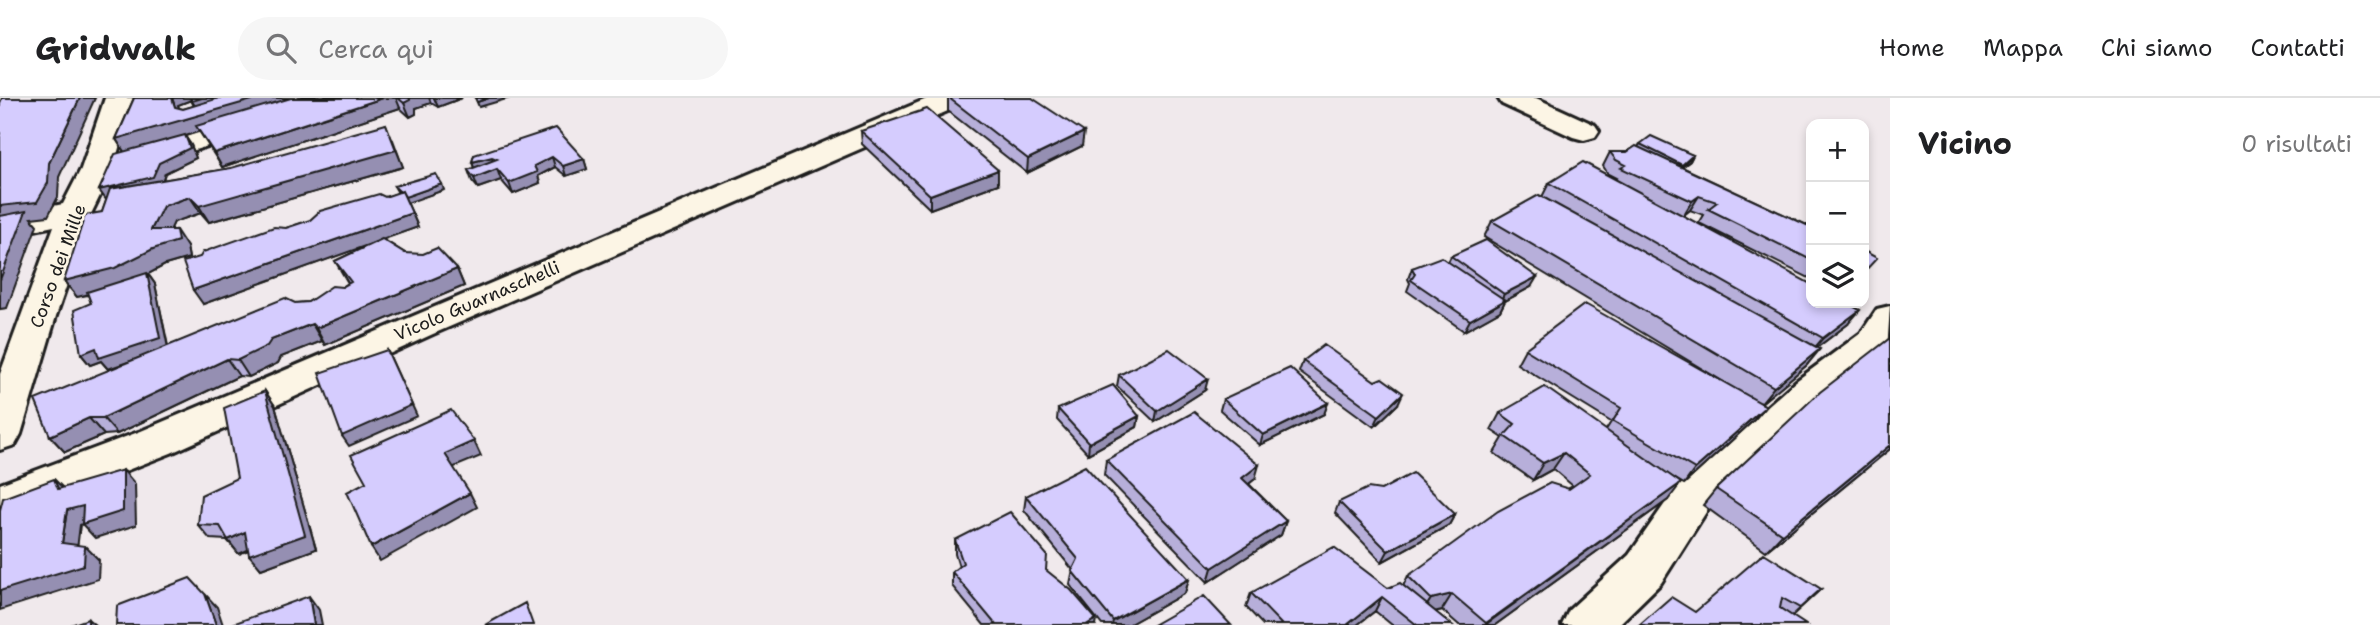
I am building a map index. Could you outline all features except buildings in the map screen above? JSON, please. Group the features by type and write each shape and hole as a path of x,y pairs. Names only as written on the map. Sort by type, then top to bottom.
{"street":[{"name":"Corso dei Mille","path":"0,434 76,212 97,169 119,98"},
{"path":"97,169 333,98"},
{"name":"Vicolo Guarnaschelli","path":"0,502 156,442 420,325 954,98"},
{"path":"1513,98 1584,131"},
{"path":"0,227 76,212"},
{"path":"1586,625 1645,569 1693,497 1810,391 1874,342 1890,318"}]}
